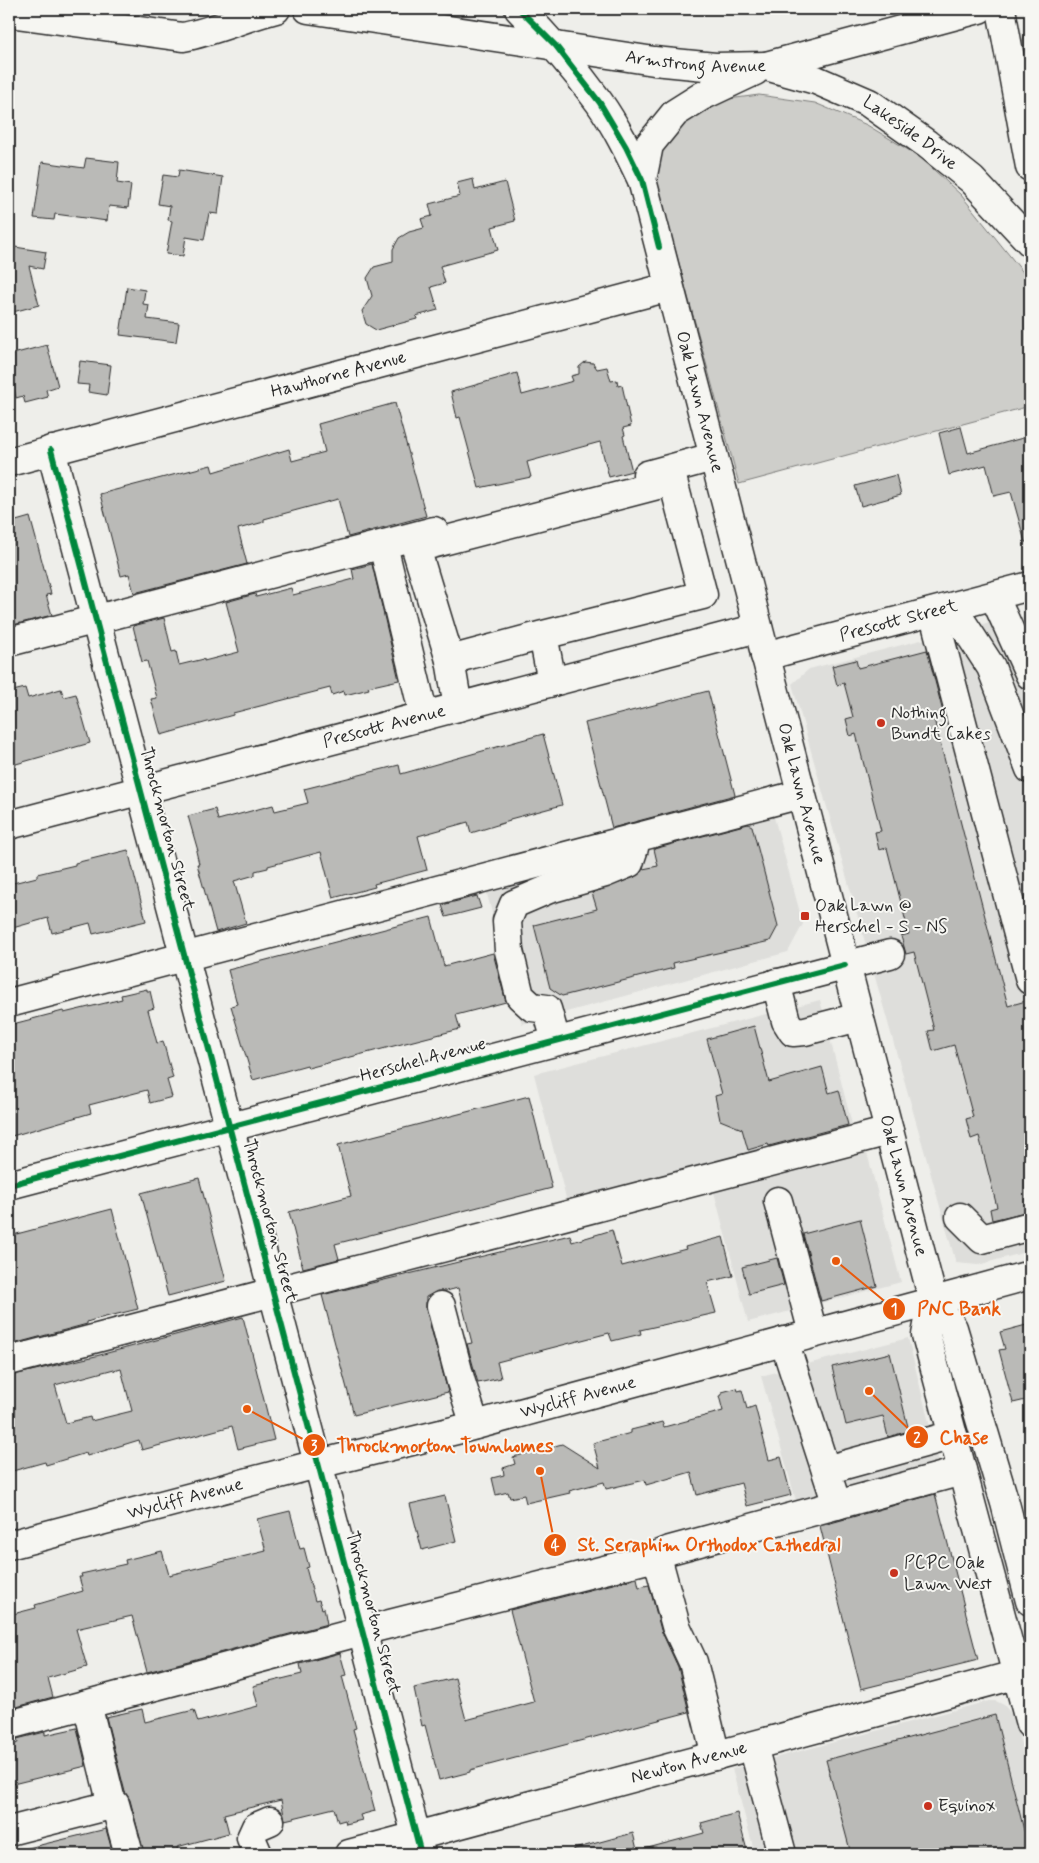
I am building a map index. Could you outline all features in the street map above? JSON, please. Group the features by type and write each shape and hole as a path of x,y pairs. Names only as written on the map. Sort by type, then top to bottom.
{"street":[{"path":"208,32 222,9"},
{"path":"9,14 183,37 208,32 247,16 276,9"},
{"name":"Armstrong Avenue","path":"308,9 654,60 715,67 766,66 979,9"},
{"path":"519,9 556,46 600,103 626,147 642,180"},
{"path":"1001,9 1030,167"},
{"path":"642,180 649,145 674,113 702,96 766,66"},
{"name":"Lakeside Drive","path":"766,66 816,80 869,103 927,144 972,180 1009,217 1030,242"},
{"name":"Oak Lawn Avenue","path":"642,180 933,1300 953,1328 1005,1504 1030,1602"},
{"name":"Hawthorne Avenue","path":"9,462 669,287"},
{"name":"Throckmorton Street","path":"51,450 419,1845"},
{"path":"458,707 450,660 416,548 673,481 715,463"},
{"path":"9,642 383,545 715,463"},
{"path":"450,660 703,595 673,481"},
{"path":"383,545 424,716"},
{"name":"Prescott Street","path":"765,656 1030,586"},
{"path":"994,596 1030,675"},
{"path":"942,610 991,667 1030,769"},
{"path":"942,610 1030,980"},
{"name":"Prescott Avenue","path":"9,825 758,628"},
{"path":"542,635 552,682"},
{"path":"9,1003 801,794"},
{"path":"556,1041 547,1009 532,1007 520,996 509,952 507,921 514,904 548,889 605,873 629,863 634,848 634,838"},
{"name":"Herschel Avenue","path":"9,1186 890,954"},
{"path":"776,983 786,1021 793,1032 805,1031 859,1016"},
{"path":"9,1361 889,1131"},
{"path":"778,1201 814,1333"},
{"path":"960,1218 982,1239 1030,1226"},
{"name":"Wycliff Avenue","path":"9,1545 475,1425 1030,1275"},
{"name":"Oak Lawn Avenue","path":"933,1300 926,1335 962,1471 1024,1673 1030,1724"},
{"path":"441,1306 461,1382 475,1425"},
{"path":"784,1341 837,1505"},
{"path":"826,1470 953,1435"},
{"path":"9,1724 362,1631 648,1559 670,1550 962,1471"},
{"path":"648,1559 659,1564 676,1626 693,1662 716,1756"},
{"name":"Newton Avenue","path":"349,1854 419,1845 716,1756 1024,1673"},
{"path":"87,1704 112,1805"},
{"path":"753,1746 782,1854"},
{"path":"9,1831 115,1804 129,1854"},
{"path":"258,1854 251,1838 256,1827 270,1821"}],"shaded area":[{"path":"1030,28 1030,126 1017,56 1025,34"},
{"path":"759,95 815,103 867,125 920,157 961,195 1030,281 1030,406 739,484 659,190 655,169 660,148 674,127 721,100"},
{"path":"998,620 1030,691 1030,1251 978,1265 956,1263 792,684 809,669"},
{"path":"771,806 803,924 788,952 522,1024 484,883"},
{"path":"820,1000 854,1132 568,1206 534,1074"},
{"path":"866,1149 901,1282 748,1322 713,1188"},
{"path":"908,1338 941,1471 798,1508 761,1376"},
{"path":"989,1701 996,1701 1004,1705 1014,1717 1030,1780 1030,1854 755,1854 732,1769"}],"building":[{"path":"86,158 119,162 117,183 131,185 128,208 109,206 107,221 55,214 54,220 34,218 42,162 84,168"},
{"path":"179,170 223,177 218,214 209,213 204,240 186,237 183,256 166,254 172,221 168,220 170,206 158,204 163,175 178,177"},
{"path":"473,179 475,190 505,182 515,221 492,227 498,250 440,266 445,283 431,287 438,310 416,316 417,319 376,330 366,324 362,311 372,296 367,278 374,267 393,262 393,249 399,238 409,232 424,228 421,219 432,216 429,204 460,196 457,183"},
{"path":"9,246 46,252 43,269 29,266 39,305 9,313"},
{"path":"127,287 145,290 143,304 149,305 147,319 179,323 176,342 120,335"},
{"path":"47,345 58,386 46,390 48,397 25,403 23,396 16,398 9,365 9,355"},
{"path":"80,361 111,365 107,395 88,392 89,385 77,384"},
{"path":"585,362 593,363 597,369 607,367 611,381 617,380 618,386 622,385 631,426 623,428 625,435 623,436 632,471 609,477 600,442 527,462 531,477 479,488 460,417 457,418 451,392 517,373 522,395 573,381 571,376 579,374 579,367"},
{"path":"395,403 426,516 348,537 338,499 264,519 264,522 238,529 247,564 134,593 129,574 121,576 100,494 211,465 213,472 289,449 292,461 325,452 318,424"},
{"path":"961,427 968,453 1030,436 1030,542 1025,542 1011,492 994,496 986,465 949,475 939,433"},
{"path":"896,475 901,495 861,506 855,486"},
{"path":"30,517 51,594 46,595 52,615 9,626 9,523"},
{"path":"372,564 399,680 368,687 369,689 345,695 344,691 332,695 330,688 233,713 233,715 161,735 151,699 157,698 147,661 142,662 133,626 164,618 172,652 176,651 179,665 239,652 226,602 255,594 256,597 291,588 293,595 354,579 352,569"},
{"path":"927,650 944,716 934,719 1008,1006 1026,1001 1030,1018 1030,1211 992,1220 990,1209 997,1207 979,1136 971,1139 966,1119 973,1117 954,1045 933,1051 928,1031 934,1030 914,952 906,954 901,936 909,934 887,848 879,850 875,832 881,831 856,734 850,736 846,719 853,717 844,683 837,685 832,666 856,660 858,668"},
{"path":"25,688 28,698 61,689 64,697 76,694 90,743 9,766 9,692"},
{"path":"708,691 735,795 612,828 585,723"},
{"path":"543,734 562,805 510,819 510,821 471,833 468,822 418,836 427,870 374,884 375,887 333,898 321,852 268,866 268,868 255,871 255,875 234,881 246,923 216,932 197,864 199,864 196,851 198,851 188,816 215,809 218,820 273,805 275,811 308,803 304,789 399,765 401,774"},
{"path":"748,824 752,826 778,926 770,941 673,963 674,968 562,996 550,988 534,925 597,909 592,893 635,877 643,869 658,866 654,849"},
{"path":"128,850 146,921 93,934 90,923 52,933 48,918 9,929 9,884 37,877 37,874 75,865 75,863"},
{"path":"477,896 481,908 446,917 442,905"},
{"path":"431,917 444,966 493,953 506,1002 456,1015 460,1029 308,1068 307,1065 253,1080 231,1006 237,1004 228,970"},
{"path":"147,989 147,991 150,991 154,1008 148,1010 157,1043 163,1041 173,1078 167,1080 172,1097 150,1103 147,1090 89,1105 91,1113 12,1136 9,1123 9,1025 63,1011 64,1013 122,999 121,995"},
{"path":"754,1026 769,1082 822,1067 829,1093 839,1090 848,1125 748,1150 742,1129 720,1120 715,1096 722,1094 707,1039"},
{"path":"529,1096 552,1188 335,1244 339,1259 303,1268 289,1212 351,1196 338,1145"},
{"path":"199,1178 226,1281 168,1296 141,1193"},
{"path":"112,1209 138,1309 93,1320 87,1322 87,1324 13,1344 9,1327 9,1236"},
{"path":"860,1219 877,1286 821,1301 803,1234"},
{"path":"612,1230 622,1266 723,1237 733,1276 707,1282 716,1313 640,1330 641,1334 612,1341 609,1333 497,1362 501,1378 478,1383 467,1344 472,1343 458,1288 437,1291 426,1297 426,1309 448,1392 354,1415 322,1295 570,1235 572,1242"},
{"path":"777,1258 784,1285 749,1294 742,1267"},
{"path":"243,1317 274,1440 238,1449 232,1426 142,1450 139,1440 87,1456 86,1453 46,1465 45,1462 9,1472 9,1376 96,1356","holes":["114,1369 114,1371 121,1369 132,1411 91,1421 90,1417 66,1423 55,1385"]},
{"path":"1030,1324 1030,1399 1013,1403 999,1350 1005,1349 1000,1332"},
{"path":"890,1353 909,1431 888,1437 883,1416 846,1425 832,1367"},
{"path":"737,1388 738,1391 742,1390 747,1409 755,1406 769,1460 781,1457 791,1495 747,1506 741,1483 697,1495 691,1472 646,1485 645,1480 606,1489 604,1482 569,1491 570,1493 526,1503 524,1495 510,1498 508,1492 496,1495 492,1478 504,1475 503,1468 515,1464 513,1457 562,1444 600,1468 593,1443 662,1422 664,1427 723,1411 719,1396 722,1395 722,1392"},
{"name":"PCPC Oak Lawn West","path":"935,1494 978,1660 861,1689 820,1526"},
{"path":"445,1496 456,1541 422,1550 410,1504"},
{"path":"290,1511 300,1549 304,1548 309,1567 306,1568 315,1601 319,1600 322,1609 324,1608 327,1624 147,1672 132,1616 76,1629 87,1667 48,1678 53,1697 9,1709 9,1615 36,1608 35,1605 83,1591 79,1577 82,1577 81,1574 126,1564 125,1560 162,1551 169,1575 266,1551 257,1519"},
{"path":"637,1578 639,1587 649,1585 661,1630 678,1667 689,1712 470,1770 470,1772 439,1780 425,1725 422,1726 414,1688 455,1678 466,1720 534,1702 510,1610"},
{"path":"340,1653 346,1675 342,1676 356,1728 353,1729 375,1811 360,1815 362,1820 346,1824 345,1820 338,1822 334,1808 285,1820 281,1800 224,1814 229,1833 177,1847 178,1854 144,1854 130,1800 125,1792 106,1717 142,1709 145,1722 194,1710 198,1722 258,1706 253,1686 302,1674 300,1664"},
{"name":"Equinox","path":"995,1715 1030,1854 851,1854 826,1760"},
{"path":"77,1728 86,1766 9,1785 9,1745 18,1743 17,1739 45,1732 45,1735"},
{"path":"737,1813 748,1854 710,1854 709,1849 690,1854 645,1854 644,1849 704,1833 701,1823"},
{"path":"106,1829 113,1854 25,1854 24,1849"},
{"path":"633,1833 638,1854 574,1854 574,1849"}],"cycle path":[{"path":"519,9 556,46 600,103 626,147 642,180 659,247"},
{"path":"51,450 421,1854"},
{"path":"9,1185 845,965"}],"place":[{"name":"Nothing Bundt Cakes","path":"881,723"},
{"name":"Oak Lawn @ Herschel - S - NS","path":"805,916"},
{"name":"PNC Bank","path":"836,1261"},
{"name":"Chase","path":"869,1391"},
{"name":"Throckmorton Townhomes","path":"247,1409"},
{"name":"St. Seraphim Orthodox Cathedral","path":"540,1471"},
{"name":"PCPC Oak Lawn West","path":"894,1573"},
{"name":"Equinox","path":"928,1806"}]}
